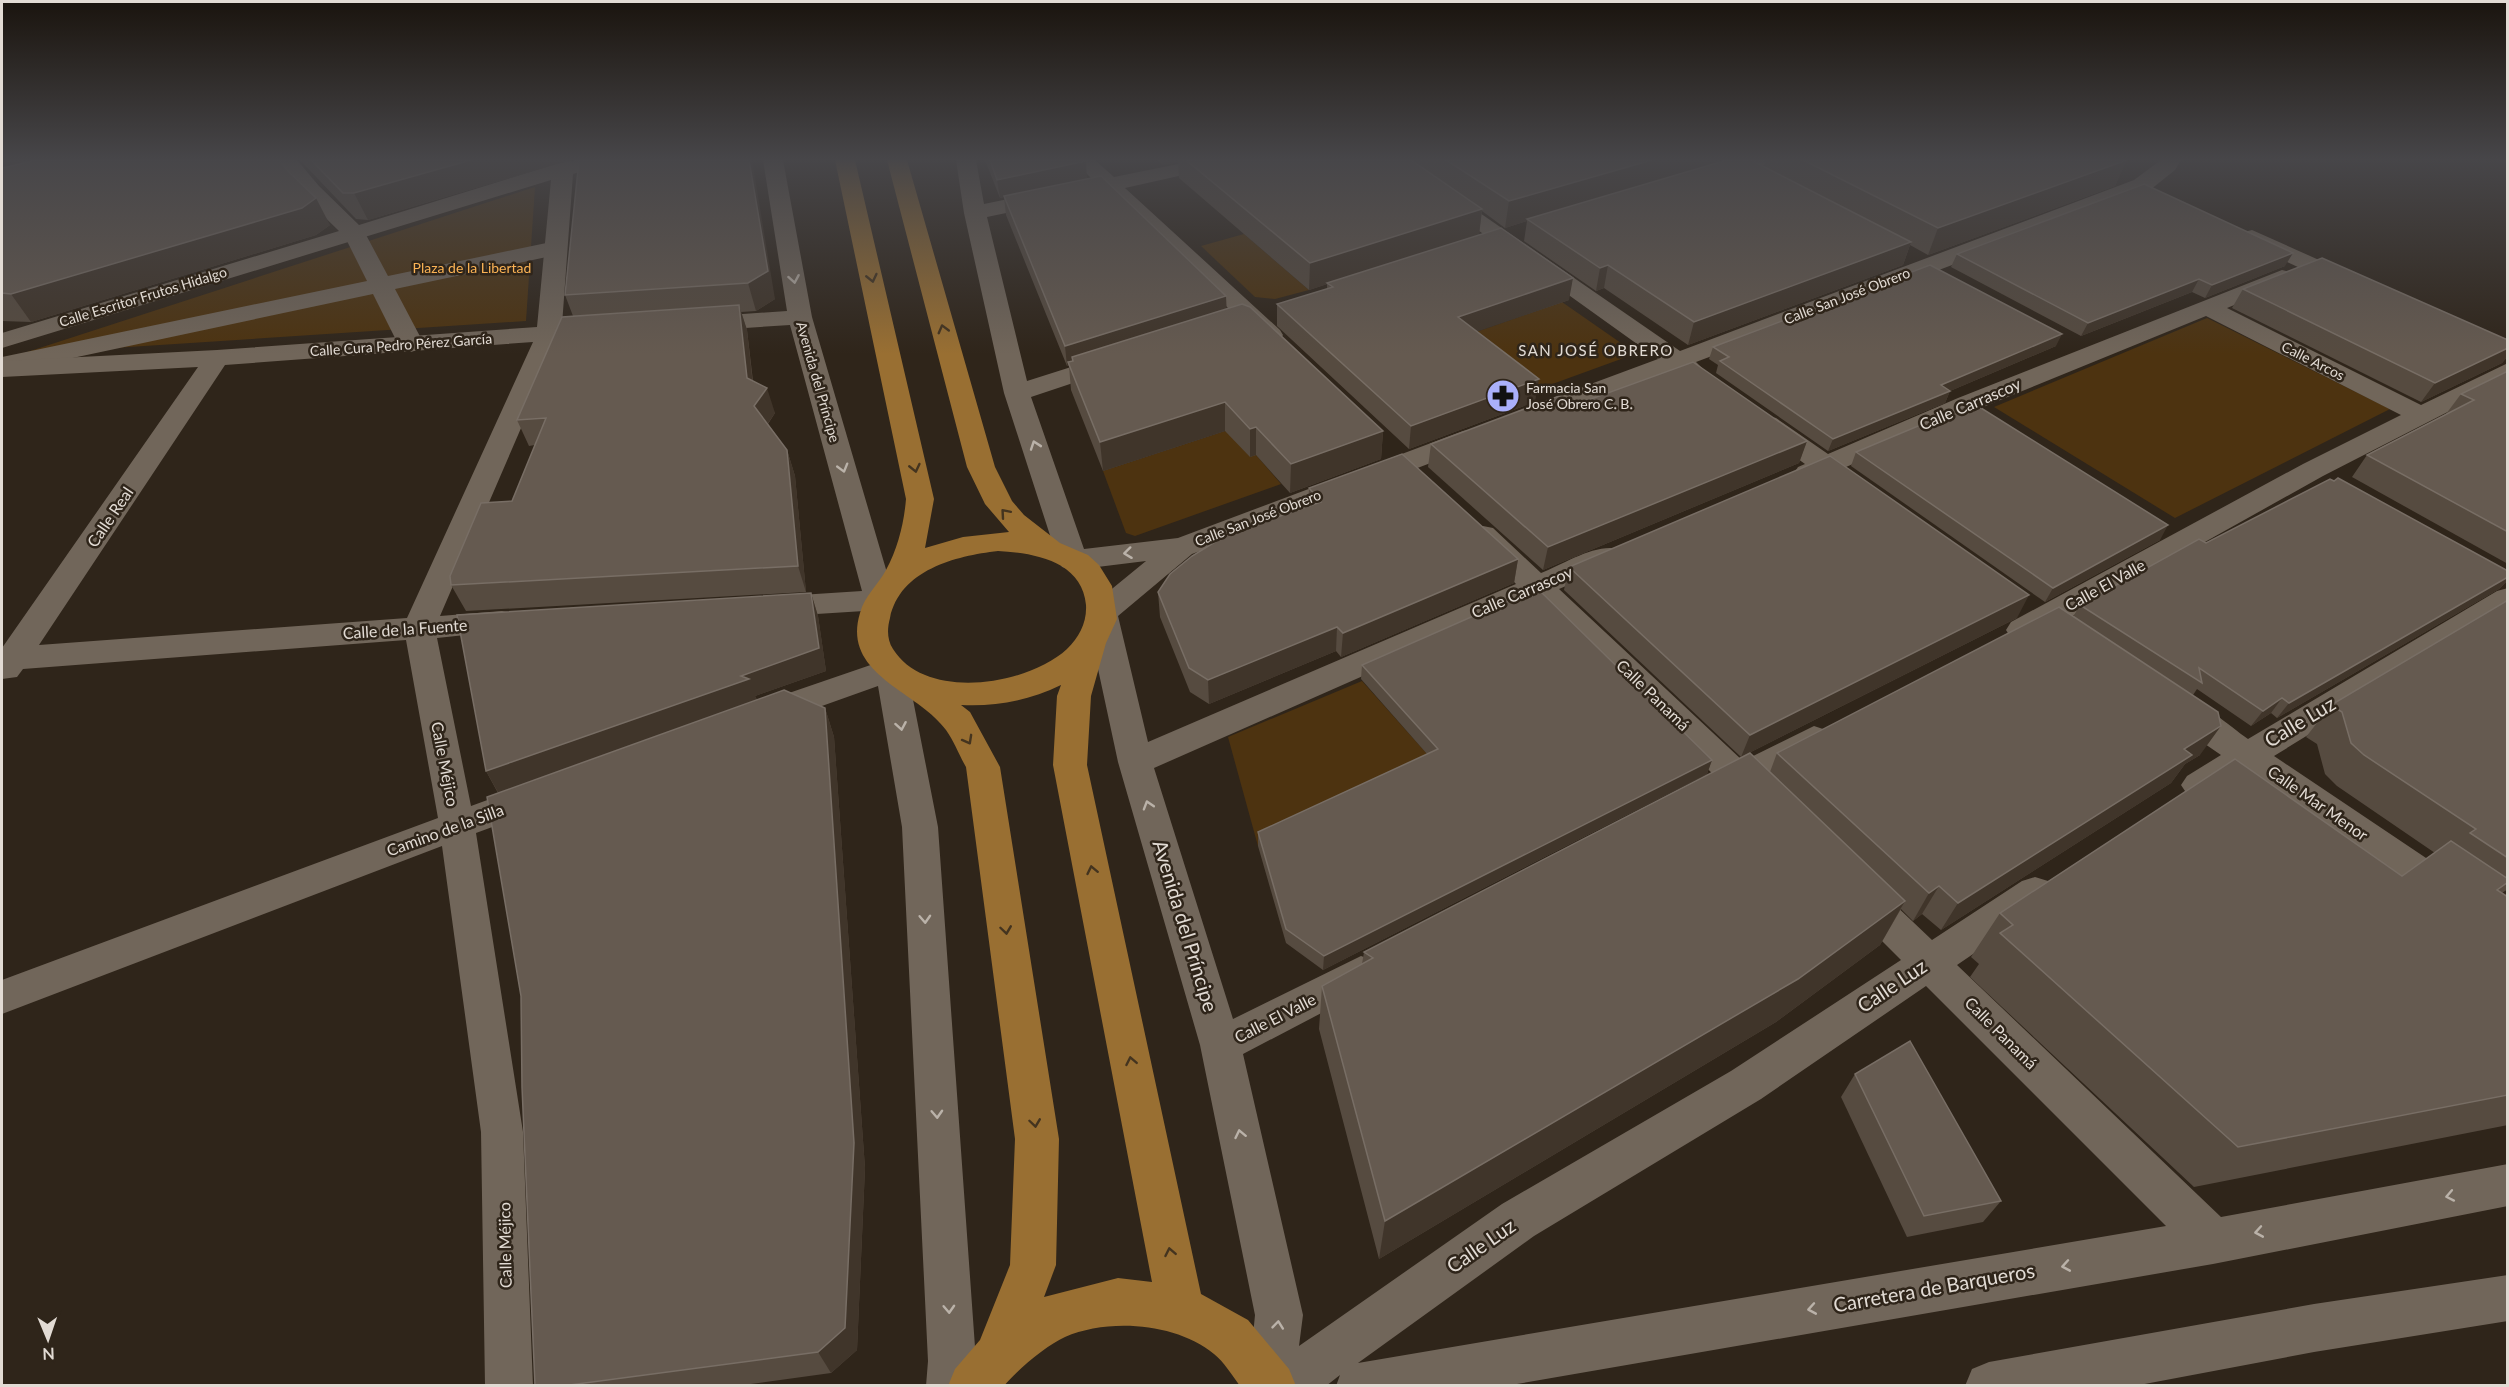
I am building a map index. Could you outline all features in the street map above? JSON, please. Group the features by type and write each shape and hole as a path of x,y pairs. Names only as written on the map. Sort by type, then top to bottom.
{"main road":[{"path":"859,225 920,499 919,520 912,549 873,618 872,636 879,653 902,676 958,721 983,767 1037,1139 1034,1265 985,1371"},
{"path":"915,225 981,467 997,503 1017,526 1062,554 1090,575 1100,593 1096,628 1074,696 1070,765 1181,1309"},
{"path":"889,590 926,560 969,544 1026,542 1062,554"},
{"path":"902,676 944,693 978,695 1012,691 1044,680 1072,663 1096,628"},
{"path":"985,1371 1054,1316 1118,1301 1181,1309 1231,1337 1275,1385"}],"street":[{"path":"346,225 354,233 411,344"},
{"name":"Calle Escritor Frutos Hidalgo","path":"2,339 380,225"},
{"path":"419,627 549,334 556,248 563,225"},
{"name":"Avenida del Príncipe","path":"784,225 800,318 889,590"},
{"path":"978,225 1017,393 1062,554"},
{"path":"1152,225 1294,358"},
{"path":"1483,225 1715,387"},
{"name":"Calle San José Obrero","path":"1062,554 1182,547 1678,361 1917,260 2036,225"},
{"path":"2227,225 2366,290"},
{"path":"2,367 556,248"},
{"path":"1917,260 1958,282"},
{"name":"Calle Carrascoy","path":"1782,484 1967,404 2080,348 2206,308 2311,266"},
{"name":"Calle Arcos","path":"2206,308 2421,415"},
{"path":"674,326 800,318"},
{"name":"Calle Cura Pedro Pérez García","path":"2,367 217,358 594,331"},
{"path":"1017,393 1129,357"},
{"name":"Calle Real","path":"6,664 217,358"},
{"name":"Calle El Valle","path":"1991,646 2313,470 2508,371"},
{"path":"1967,404 1997,423"},
{"path":"1743,407 1873,499"},
{"path":"1379,439 1430,486"},
{"path":"2313,470 2343,487"},
{"name":"Calle Panamá","path":"1463,516 1783,820"},
{"path":"2156,521 2186,540"},
{"name":"Calle Carrascoy","path":"1135,762 1638,543"},
{"name":"Calle San José Obrero","path":"1096,628 1182,547"},
{"name":"Calle Luz","path":"2167,806 2504,584"},
{"path":"738,609 889,590"},
{"path":"2015,599 2073,638"},
{"name":"Calle de la Fuente","path":"6,664 419,627 525,621"},
{"name":"Calle Méjico","path":"419,627 457,825 502,1132 509,1386"},
{"name":"Avenida del Príncipe","path":"1096,628 1221,1045 1279,1315 1275,1385"},
{"path":"735,725 902,676 920,827 952,1361 950,1386"},
{"name":"Calle Mar Menor","path":"2160,696 2508,934"},
{"path":"1697,800 1845,723"},
{"name":"Camino de la Silla","path":"2,998 557,789"},
{"name":"Calle Panamá","path":"1834,870 2213,1240"},
{"name":"Calle Luz","path":"1275,1385 1518,1220 1746,1086 2068,871"},
{"name":"Calle El Valle","path":"1221,1045 1391,958"},
{"name":"Carretera de Barqueros","path":"1360,1386 2213,1240 2508,1185"},
{"path":"1989,1386 2028,1381 2314,1328 2508,1298"}],"green space":[{"name":"Plaza de la Libertad","path":"419,225 532,225 526,321 21,354"},
{"path":"1244,234 1309,290 1275,299 1255,297 1201,246"},
{"path":"1562,302 1631,350 1632,355 1525,394 1456,339"},
{"path":"2207,318 2390,409 2175,518 1994,407"},
{"path":"1225,431 1256,455 1281,484 1135,536 1126,533 1103,471"},
{"path":"1362,681 1436,764 1258,846 1228,737"}],"building":[{"path":"2,225 245,225 11,294 2,293"},
{"path":"572,225 760,225 768,271 748,283 565,295"},
{"path":"1016,225 1152,225 1226,296 1065,346"},
{"path":"1264,225 1432,225 1310,263"},
{"path":"1536,225 1877,225 1911,242 1694,322 1608,265 1600,268"},
{"path":"1932,225 1947,225 1938,228"},
{"path":"2035,225 2232,225 2293,253 2212,285 2199,279 2088,323 1957,254"},
{"path":"1501,228 1573,278 1458,317 1539,379 1411,426 1277,304 1333,287 1327,283"},
{"path":"2322,258 2508,340 2508,348 2435,383 2243,289"},
{"path":"1930,265 2062,334 1941,385 1950,391 1833,439 1720,361 1729,357 1713,347"},
{"path":"1242,304 1250,307 1383,431 1291,464 1256,427 1250,429 1225,402 1100,442 1068,362 1073,361 1072,357"},
{"path":"739,305 747,378 767,388 754,406 787,450 798,566 451,585 450,576 481,503 512,501 546,418 517,420 562,317"},
{"path":"1693,362 1807,441 1548,547 1431,444 1559,396 1572,406"},
{"path":"2508,371 2508,532 2367,455 2474,400 2461,394"},
{"path":"1973,403 2168,525 2053,588 1856,452"},
{"path":"1402,454 1518,559 1343,633 1337,627 1208,680 1189,668 1158,592 1170,574 1192,556 1228,534 1321,502 1309,488"},
{"path":"1830,456 2029,595 1750,735 1569,567"},
{"path":"2338,478 2508,571 2508,577 2289,703 2282,698 2263,711 2199,668 2202,683 2080,605 2199,539 2206,543 2330,479 2334,481"},
{"path":"1537,588 1712,760 1324,956 1286,929 1258,832 1438,749 1362,665"},
{"path":"811,593 819,648 741,676 749,679 486,771 457,615"},
{"path":"2508,600 2508,858 2470,833 2476,829 2364,755 2351,743 2342,712 2331,705"},
{"path":"2059,607 2218,712 2221,726 2184,749 2192,755 1958,903 1939,886 1929,893 1777,753"},
{"path":"784,690 825,708 854,1143 845,1328 818,1352 562,1386 535,1386 522,1087 521,996 487,797"},
{"path":"1750,753 1905,901 1798,979 1385,1221 1322,986 1373,958 1364,952"},
{"path":"2235,759 2402,876 2451,841 2508,879 2508,882 2497,890 2508,897 2508,1095 2238,1147 2000,933 2013,925 2000,913"},
{"path":"1910,1041 2001,1201 1924,1216 1855,1074"}],"place":[{"name":"Farmacia San José Obrero C. B.","path":"1503,396"}],"district":[{"name":"SAN JOSÉ OBRERO","path":"1596,351"}]}
